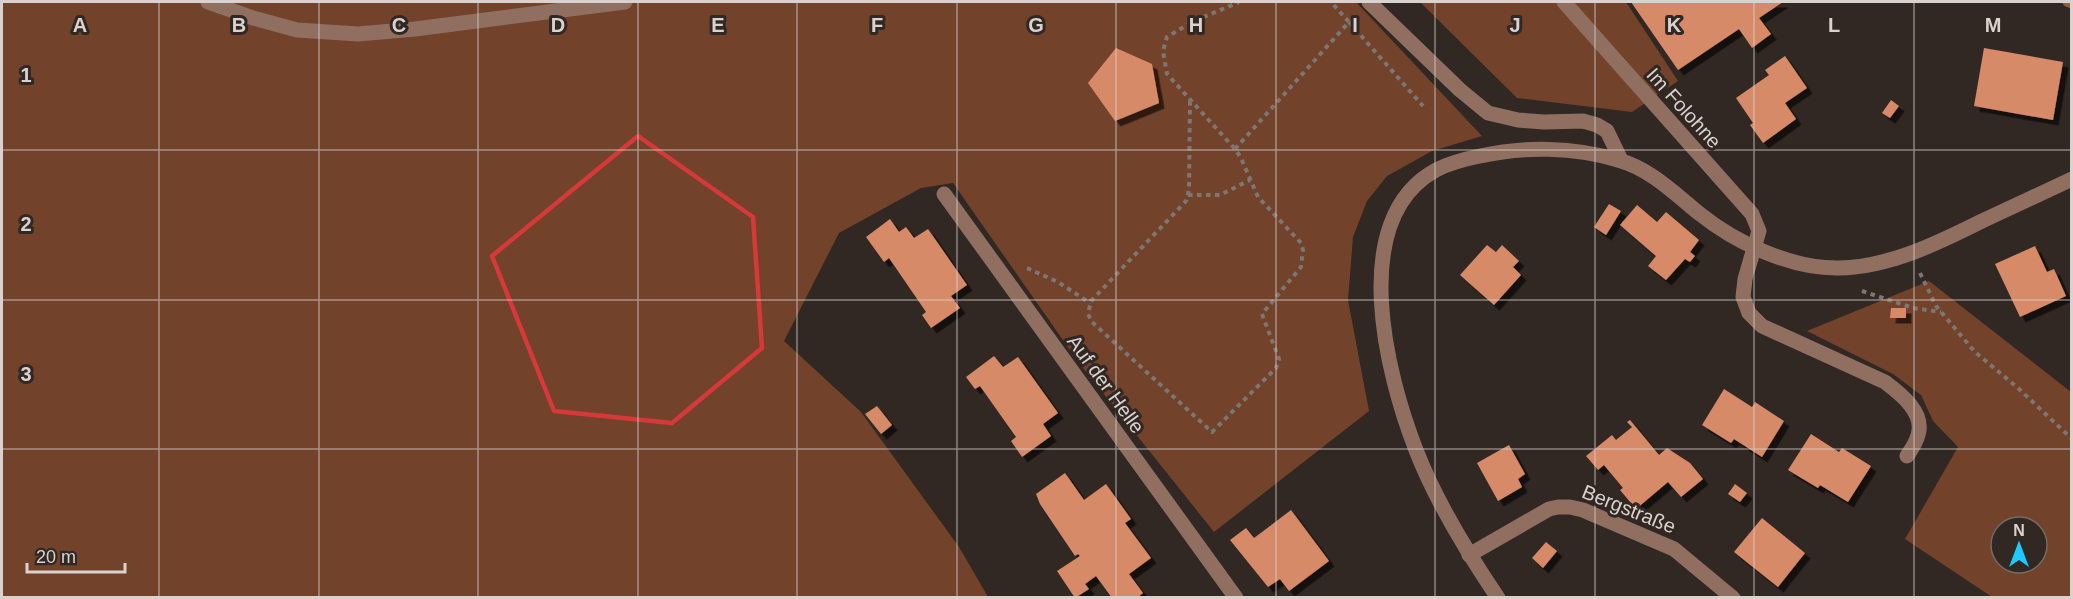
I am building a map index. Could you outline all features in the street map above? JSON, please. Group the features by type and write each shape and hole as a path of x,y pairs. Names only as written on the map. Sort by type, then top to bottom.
{"street":[{"path":"208,2 297,30 358,34 415,29 625,2"},
{"path":"1369,2 1460,90 1488,113 1544,123 1583,121 1598,125 1607,131 1620,160"},
{"name":"Im Folohne","path":"1564,2 1752,214 1759,231 1743,288 1745,305 1749,313 1762,326 1885,382 1898,392 1911,407 1919,423 1918,437 1907,456"},
{"path":"1498,597 1469,555 1416,451 1398,398 1384,332 1380,300 1382,259 1392,224 1404,200 1414,187 1434,171 1461,160 1496,152 1540,149 1620,160 1643,170 1724,232 1789,260 1839,268 1912,253 2072,178"},
{"name":"Auf der Helle","path":"944,194 1236,597"},
{"name":"Bergstraße","path":"1469,555 1549,509 1570,507 1636,531 1674,549 1733,597"}],"path":[{"path":"1190,101 1188,195 1183,206 1090,303 1088,314 1092,322 1212,432 1276,368 1279,359 1262,314 1301,267 1303,258 1300,243 1258,197 1235,149 1167,74 1163,51 1167,38 1192,22 1239,2"},
{"path":"1331,2 1423,106"},
{"path":"1235,149 1349,22"},
{"path":"1188,195 1220,195 1250,180"},
{"path":"1912,253 1941,312 1975,352 2018,388 2072,439"},
{"path":"994,264 1027,268 1058,282 1090,303"},
{"path":"1839,268 1855,288 1870,295 1913,308 1941,312"}],"highlighted area":[{"path":"638,136 753,217 762,348 672,423 554,411 492,256"}],"shaded area":[{"path":"2,2 1356,2 1482,136 1432,151 1387,176 1367,201 1353,237 1348,300 1369,411 1214,532 1079,363 953,183 921,188 839,233 784,341 861,412 959,547 988,597 2,597"},
{"path":"1420,2 1626,2 1678,81 1632,112 1517,98"},
{"path":"1929,281 2071,392 2071,597 1992,597 1905,539 1958,447 1933,421 1921,395 1893,374 1807,331"}],"building":[{"path":"1631,2 1783,2 1759,18 1771,34 1752,48 1739,29 1678,70"},
{"path":"1116,48 1152,64 1159,103 1115,121 1088,83"},
{"path":"1984,48 2063,62 2053,120 1974,106"},
{"path":"1785,56 1807,88 1785,103 1796,119 1763,143 1750,125 1753,123 1736,98 1769,75 1765,70"},
{"path":"1891,100 1899,106 1890,118 1882,113"},
{"path":"1609,204 1621,211 1606,235 1594,227"},
{"path":"1637,205 1657,222 1666,212 1699,240 1690,252 1695,256 1690,262 1685,259 1666,280 1648,266 1656,256 1620,225"},
{"path":"890,219 899,232 906,227 914,238 928,229 967,285 951,296 960,308 931,328 922,315 926,312 889,258 884,262 866,237"},
{"path":"1487,245 1496,252 1502,245 1519,261 1513,267 1521,275 1494,305 1460,275"},
{"path":"2035,246 2047,272 2054,269 2066,296 2020,317 1995,264"},
{"path":"1891,308 1906,308 1906,318 1890,318"},
{"path":"994,356 1003,367 1018,357 1058,413 1043,424 1051,436 1022,457 1011,441 1016,437 980,386 975,389 966,377"},
{"path":"1724,389 1752,407 1755,402 1784,421 1762,457 1734,439 1731,443 1702,425"},
{"path":"877,406 892,425 881,434 865,414"},
{"path":"1630,420 1659,455 1667,448 1690,463 1703,479 1681,497 1668,482 1636,509 1620,490 1623,488 1604,465 1598,470 1586,456 1612,435 1616,440 1632,427 1627,422"},
{"path":"1811,434 1839,452 1842,448 1871,466 1848,502 1820,485 1818,488 1788,470"},
{"path":"1509,445 1525,474 1518,479 1522,487 1498,501 1477,463"},
{"path":"1065,473 1084,500 1106,484 1131,519 1125,523 1151,558 1129,574 1143,593 1137,598 1112,598 1096,576 1085,584 1089,589 1075,598 1057,571 1080,556 1078,554 1075,556 1040,504 1036,494"},
{"path":"1735,484 1747,493 1740,502 1728,494"},
{"path":"1291,510 1329,561 1289,591 1280,579 1268,587 1230,540 1246,528 1254,538"},
{"path":"1762,518 1805,553 1778,587 1734,552"},
{"path":"1546,542 1557,551 1543,568 1532,558"}],"waterway":[{"path":"2067,2 2072,4"}]}
